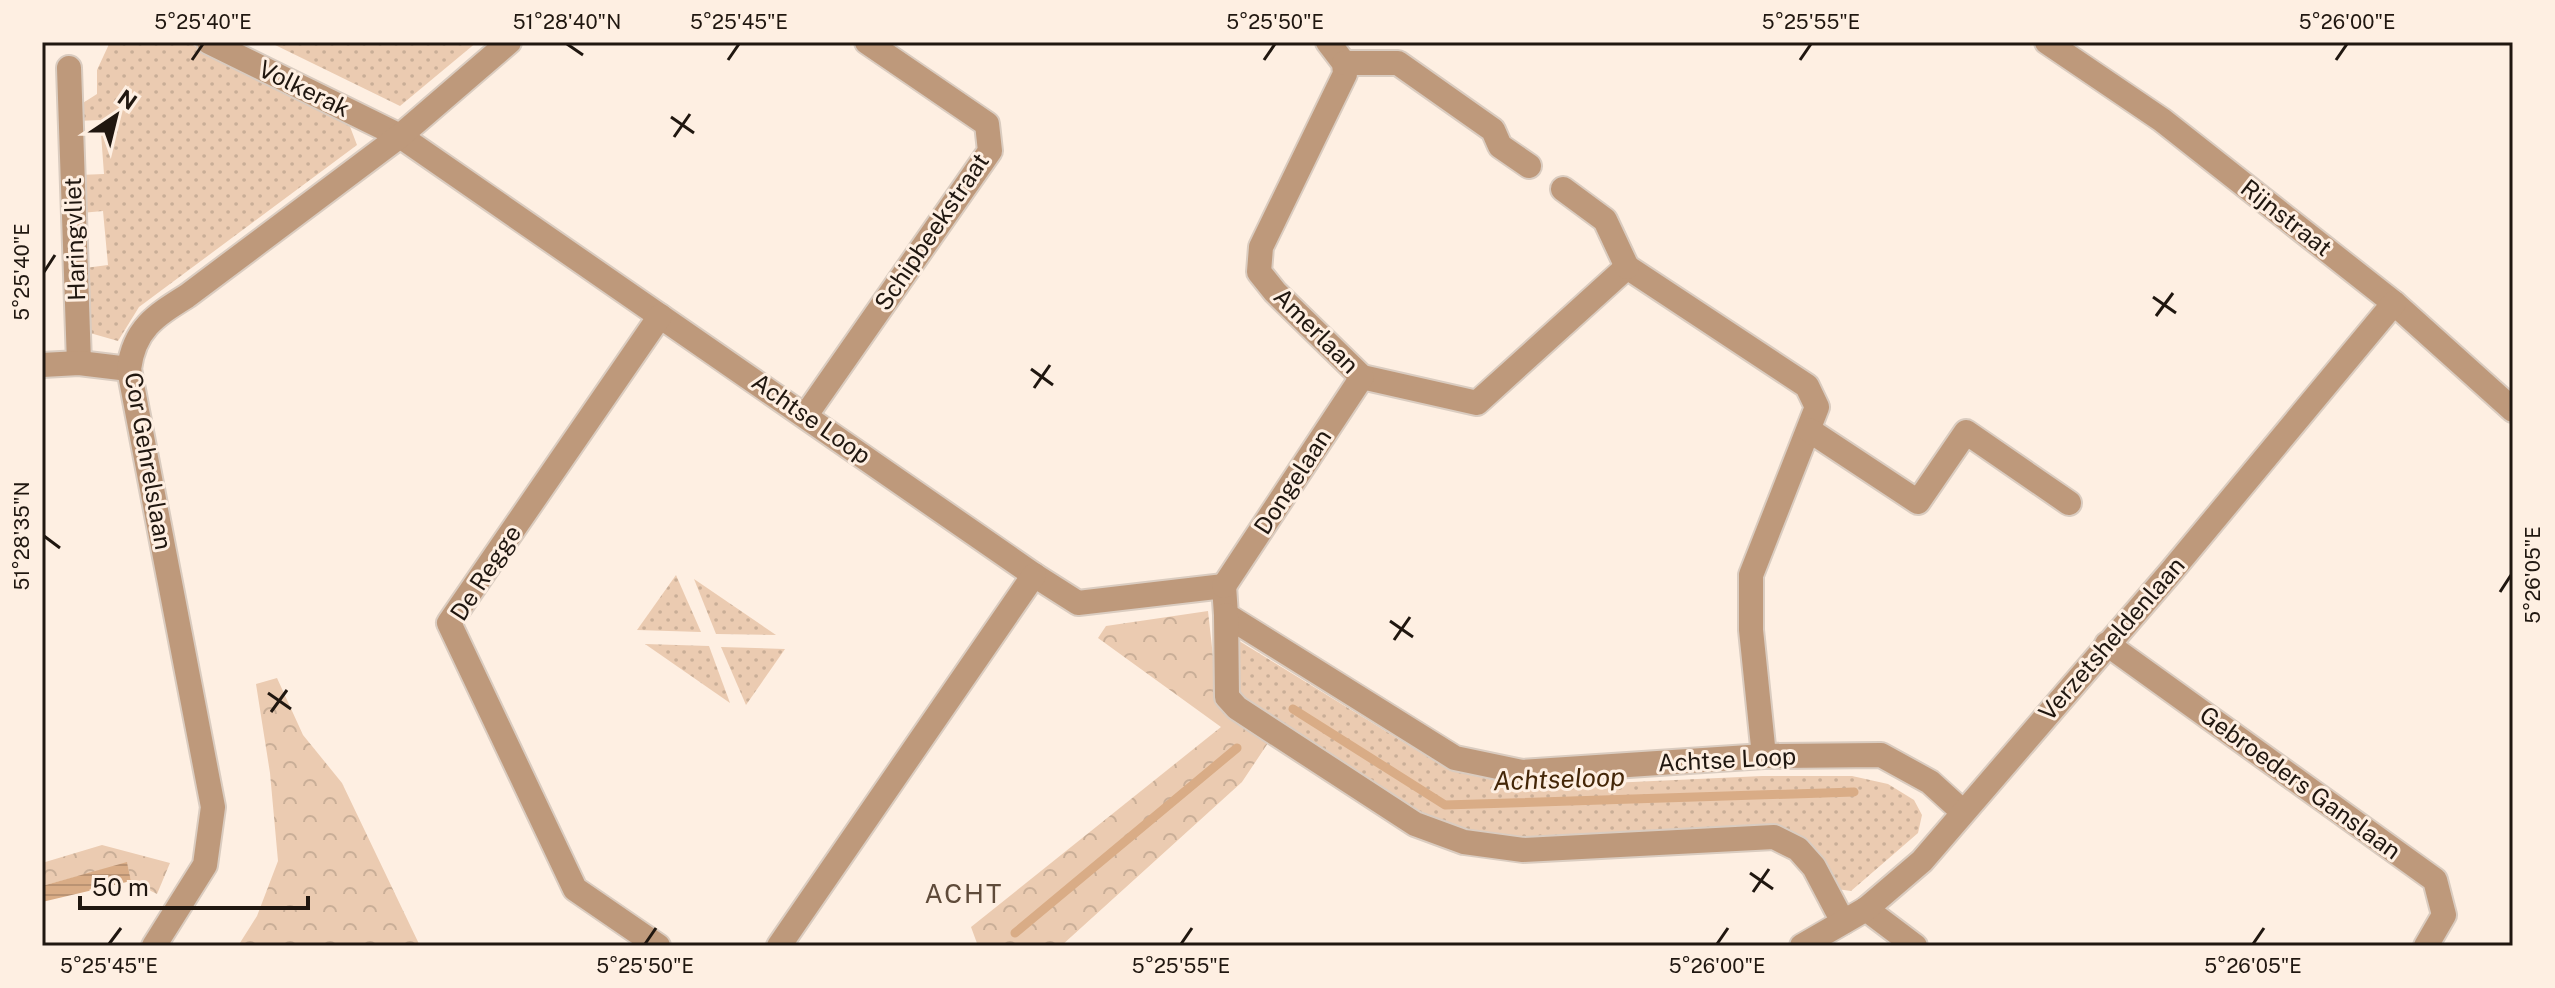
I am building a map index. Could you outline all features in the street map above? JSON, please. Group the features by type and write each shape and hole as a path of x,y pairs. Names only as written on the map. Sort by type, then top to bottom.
{"street":[{"name":"Volkerak","path":"209,42 400,136"},
{"name":"Cor Gehrelslaan","path":"154,946 205,865 213,807 129,369 131,351 152,317 187,296 400,136 509,42"},
{"name":"Schipbeekstraat","path":"806,415 990,151 987,124 868,42"},
{"path":"1328,42 1344,63 1398,63 1493,130 1500,146 1529,166"},
{"name":"Rijnstraat","path":"2047,42 2162,120 2394,303 2513,410"},
{"name":"Amerlaan","path":"1344,63 1345,74 1261,247 1259,272 1275,292 1362,377 1477,403 1627,267"},
{"name":"Haringvliet","path":"69,68 79,363"},
{"name":"Achtse Loop","path":"400,136 1078,603 1224,586"},
{"path":"1563,189 1605,220 1627,267 1807,386 1817,407 1751,575 1751,630 1764,756"},
{"name":"Verzetsheldenlaan","path":"1802,946 1866,909 1922,861 2169,574 2394,303"},
{"name":"De Regge","path":"658,946 575,889 449,623 660,316"},
{"path":"42,365 79,363 129,369"},
{"name":"Dongelaan","path":"1224,586 1362,377"},
{"path":"1809,430 1918,502 1966,432 2069,503"},
{"path":"779,946 1034,575"},
{"path":"1224,586 1227,697 1237,708 1415,824 1464,842 1523,850 1774,837 1798,849 1814,867 1843,922"},
{"name":"Achtse Loop","path":"1226,615 1455,758 1522,772 1764,756 1881,755 1930,782 1963,812"},
{"name":"Gebroeders Ganslaan","path":"2107,644 2435,880 2444,915 2426,946"},
{"path":"1866,909 1915,946"}],"green space":[{"path":"110,42 186,42 322,104 349,124 357,145 139,307 118,341 90,333 85,268 108,265 103,211 81,213 79,175 104,174 100,120 77,121 75,108 97,94 97,70"},
{"path":"269,42 477,42 400,106"},
{"path":"676,575 701,632 637,630"},
{"path":"694,579 776,635 716,634"},
{"path":"1208,611 1218,702 1229,718 1268,743 1242,782 1061,946 978,946 971,927 1221,727 1098,638 1106,626"},
{"path":"1236,639 1449,770 1524,787 1762,776 1852,776 1888,784 1914,800 1922,815 1918,833 1851,891 1837,889 1806,843 1784,827 1521,840 1464,830 1417,813 1240,702"},
{"path":"645,644 709,646 730,703"},
{"path":"721,647 785,649 746,705"},
{"path":"277,678 303,735 342,783 420,946 238,946 257,916 278,861 270,773 256,684"},
{"path":"102,845 170,863 157,894 131,881 127,863 42,886 42,863"}],"shaded area":[{"path":"127,862 131,881 42,902 42,886"}],"waterway":[{"name":"Achtseloop","path":"1293,709 1445,805 1854,792"},
{"name":"Achtseloop","path":"1015,933 1237,748"}],"district":[{"name":"ACHT","path":"964,894"}]}
